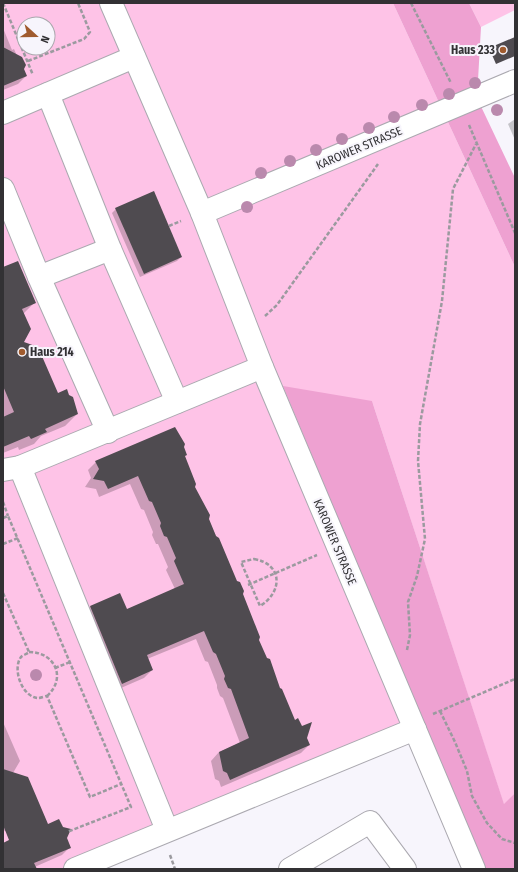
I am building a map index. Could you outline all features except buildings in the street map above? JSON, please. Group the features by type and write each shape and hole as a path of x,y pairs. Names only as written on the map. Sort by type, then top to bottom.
{"lane":[{"name":"KAROWER STRASSE","path":"110,3 202,213 262,367 474,869"},
{"path":"3,113 134,57"},
{"name":"KAROWER STRASSE","path":"202,213 515,81"},
{"path":"45,95 177,402"},
{"path":"3,189 39,277 108,432"},
{"path":"39,277 110,249"},
{"path":"167,830 145,774 12,469 108,432 262,367"},
{"path":"75,869 413,726"},
{"path":"290,869 370,822 405,869"}],"path":[{"path":"3,3 28,61 45,95"},
{"path":"28,61 84,39 90,32 78,3"},
{"path":"391,672 403,666 410,635 408,602 417,576 425,539 418,461 420,424 442,301 453,189 476,144"},
{"path":"248,333 277,305 382,159"},
{"path":"3,502 131,807 67,832"},
{"path":"3,518 8,516"},
{"path":"3,544 18,538"},
{"path":"249,585 337,546"},
{"path":"254,559 260,560 272,568 274,573 277,578 276,591 272,598 260,606 249,585 241,562 254,559"},
{"path":"3,594 29,652"},
{"path":"29,652 38,652 48,657 55,668 58,678 55,689 47,696 38,698 27,693 21,682 17,669 21,657 29,652"},
{"path":"413,726 440,711 515,679"},
{"path":"47,696 90,797 145,774"},
{"path":"440,711 456,742 467,771 472,796 487,823 502,839 515,843"}],"shaded area":[{"path":"3,3 393,3 515,267 515,793 504,805 372,401 426,737 96,869 3,869"},
{"path":"393,3 469,3 481,27 477,98 515,178 515,267"},
{"path":"469,3 515,3 515,10 481,27"},
{"path":"283,386 372,401 504,804 515,793 515,869 484,869"}],"place":[{"name":"Haus 233","path":"503,50"},
{"name":"Haus 214","path":"22,352"}]}
